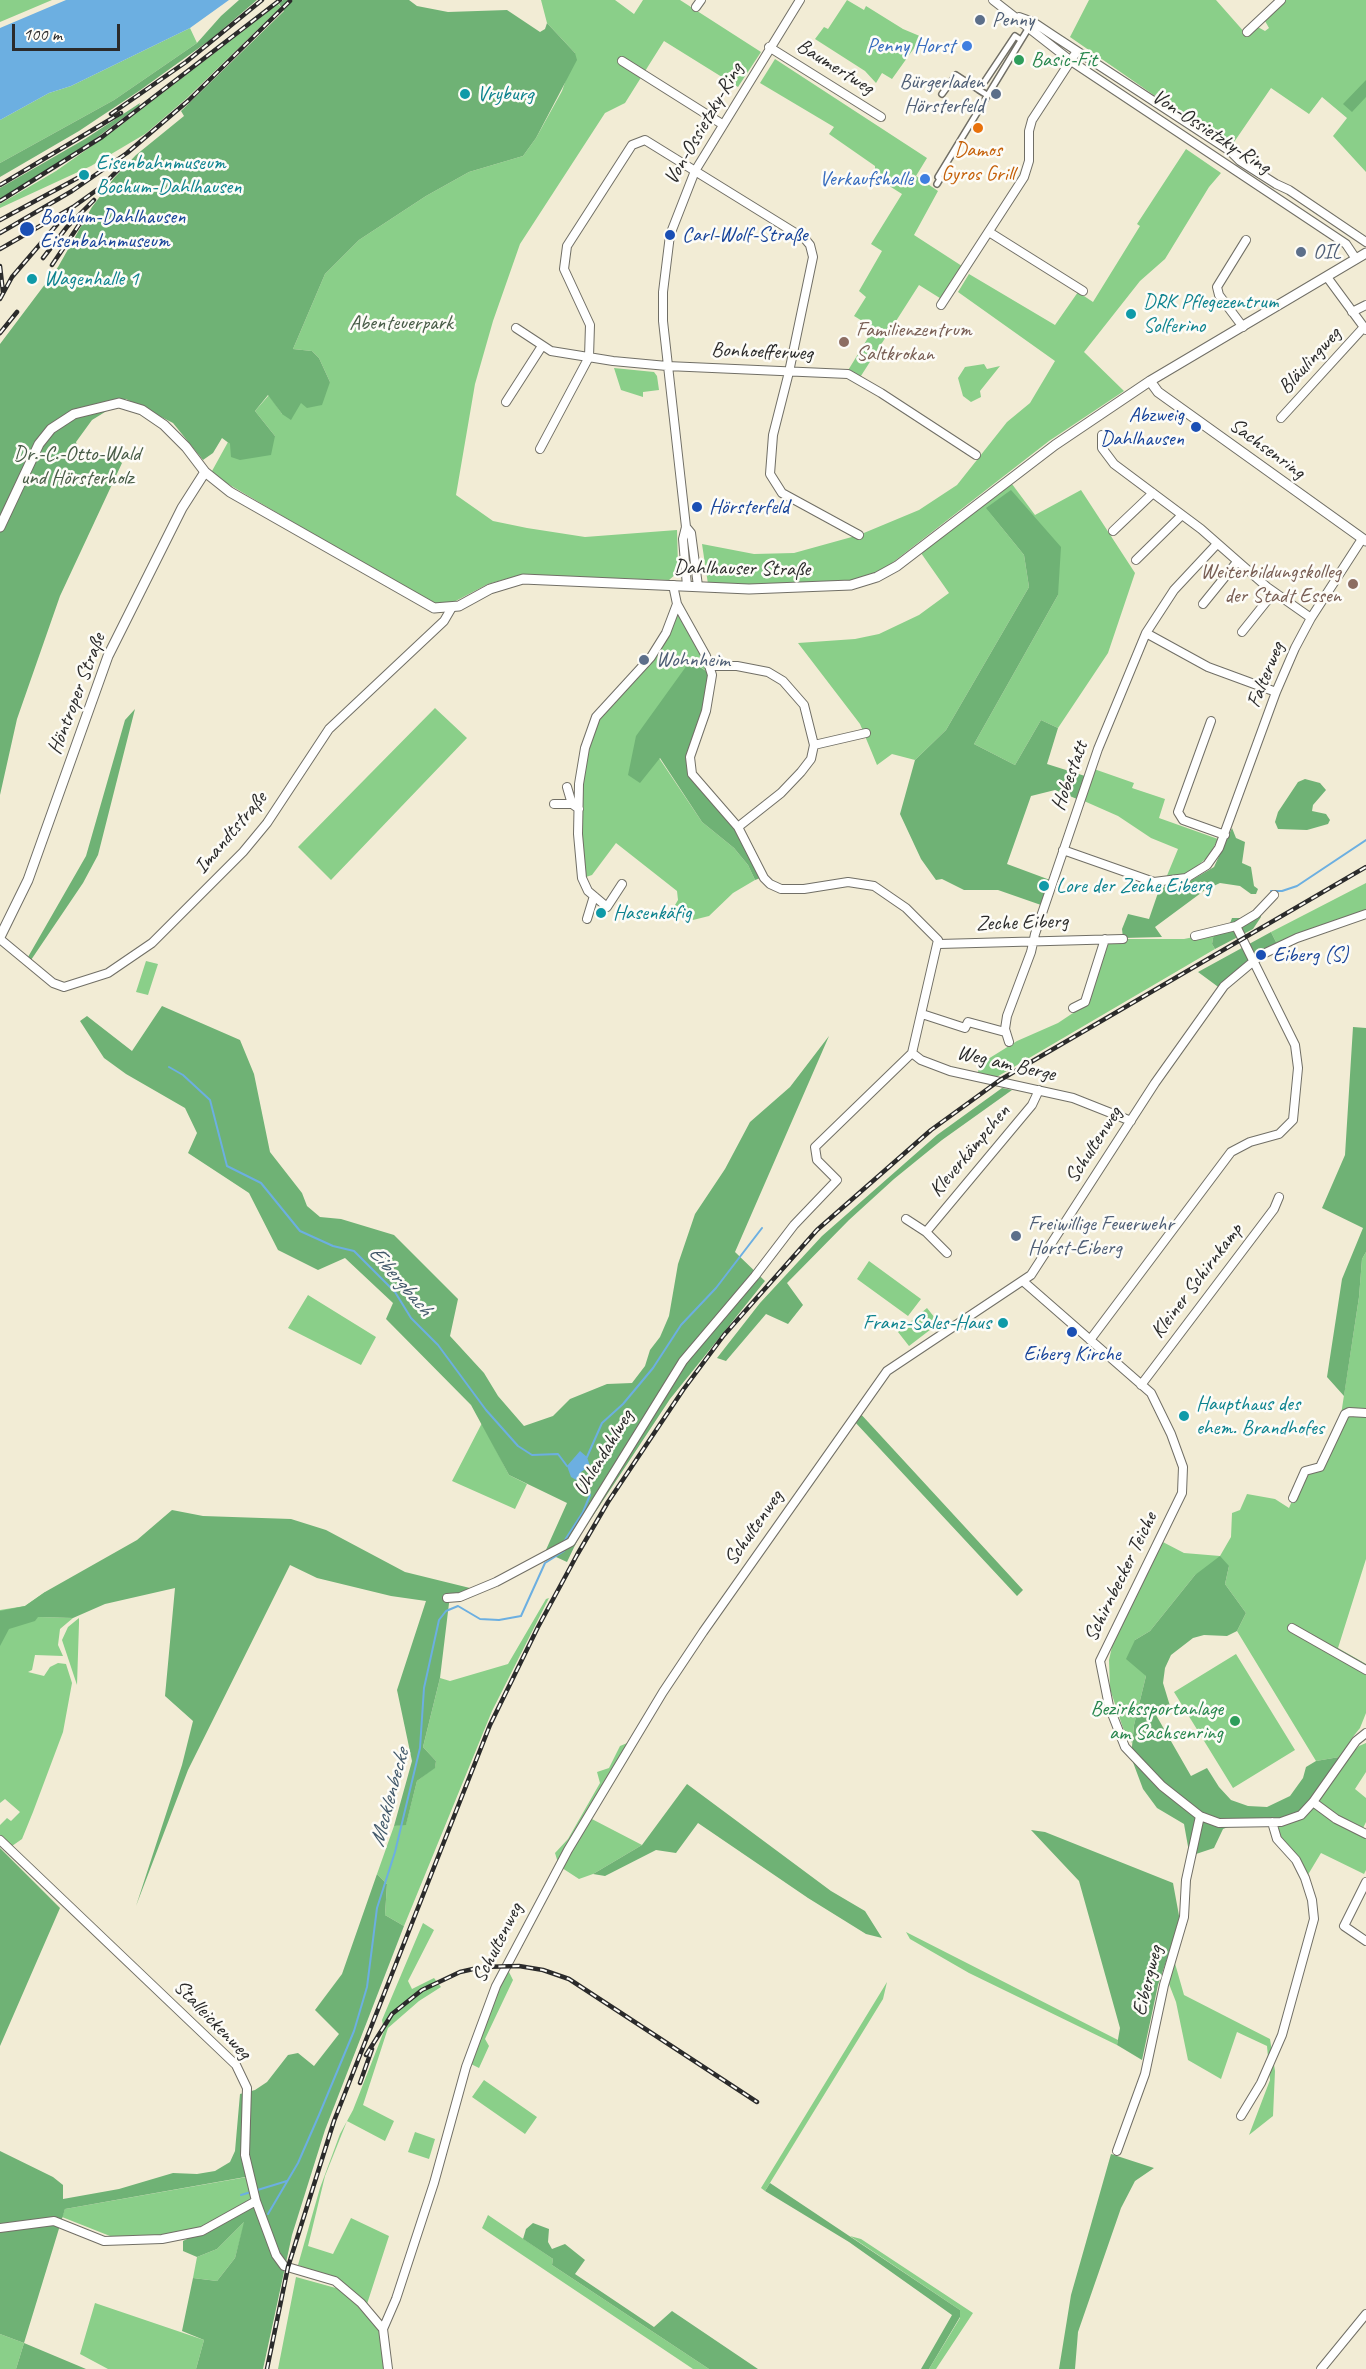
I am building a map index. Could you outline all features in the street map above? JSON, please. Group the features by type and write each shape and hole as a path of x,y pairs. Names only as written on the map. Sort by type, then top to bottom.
{"street":[{"name":"Von-Ossietzky-Ring","path":"687,586 683,539 686,527 667,366 663,292 670,235 695,171 769,47 800,0"},
{"name":"Von-Ossietzky-Ring","path":"993,0 1071,61 1189,142 1274,194 1346,244 1356,259"},
{"path":"1247,32 1281,0"},
{"name":"Von-Ossietzky-Ring","path":"1015,15 1033,22 1230,151 1240,161 1289,190 1366,242"},
{"path":"939,182 938,177 1028,29"},
{"path":"979,90 1015,36 1021,40"},
{"name":"Baumertweg","path":"769,47 881,117"},
{"path":"941,304 1027,172 1029,131 1032,120 1077,51"},
{"path":"622,61 722,124"},
{"path":"942,94 956,75 987,95"},
{"path":"540,449 589,357 590,325 564,269 565,254 574,234 636,142 640,140 651,143 805,239 810,245 813,257 773,435 770,474 774,484 782,493 859,535"},
{"path":"989,232 1083,291"},
{"path":"1243,327 1219,295 1217,286 1246,240"},
{"name":"Dahlhauser Straße","path":"451,609 490,589 523,579 687,586 814,588 851,585 877,577 916,553 1055,446 1150,381 1366,253"},
{"path":"1328,277 1365,328"},
{"path":"1352,312 1366,305"},
{"name":"Bonhoefferweg","path":"516,328 551,351 589,357 667,366 853,376 976,455"},
{"name":"Bläulingweg","path":"1281,418 1365,328"},
{"path":"506,402 542,346"},
{"name":"Sachsenring","path":"1150,381 1158,392 1364,540"},
{"path":"0,527 39,444 56,424 74,414 119,403 131,405 151,415 179,438 205,472 249,503 416,599 434,608 451,609"},
{"path":"1102,435 1102,448 1106,456 1182,515 1236,562 1311,618"},
{"name":"Höntroper Straße","path":"0,938 28,880 108,656 182,508 205,472"},
{"path":"1113,531 1153,493"},
{"path":"1136,560 1182,515"},
{"name":"Von-Ossietzky-Ring","path":"686,527 691,533 698,586"},
{"name":"Falterweg","path":"1063,850 1148,880 1168,882 1186,878 1202,870 1219,848 1276,692 1311,618 1364,540"},
{"name":"Hobestatt","path":"1005,1032 1007,1016 1098,749 1146,633 1181,581 1216,545"},
{"path":"1203,604 1236,562"},
{"path":"674,585 677,604 710,666 711,692 690,766 697,780 738,828 770,884 781,889 804,889 848,882 874,886 906,908 936,936 939,944 912,1053"},
{"path":"1242,632 1274,592"},
{"path":"621,884 607,907 588,891 582,878 575,807 579,784 588,740 596,717 606,703 642,668 660,643 677,604"},
{"name":"Imandtstraße","path":"0,938 53,983 64,987 108,973 152,943 255,838 329,729 444,621 451,609"},
{"path":"1146,633 1208,667 1276,692"},
{"path":"710,666 737,666 768,672 783,681 804,705 814,745 811,759 794,779 738,828"},
{"path":"1211,722 1178,812 1183,820 1224,835"},
{"path":"814,745 866,733"},
{"path":"567,787 575,807"},
{"path":"554,804 575,807"},
{"path":"1195,936 1236,926 1256,914 1274,895"},
{"path":"587,919 594,896"},
{"name":"Schultenweg","path":"383,2329 396,2299 434,2183 455,2101 486,2009 560,1864 645,1722 703,1632 887,1371 1024,1282 1038,1266 1209,1004 1253,959 1296,938 1366,914"},
{"path":"1090,1340 1231,1152 1250,1142 1280,1134 1293,1120 1298,1068 1295,1045 1236,926"},
{"path":"1073,1008 1085,1002 1105,939"},
{"name":"Zeche Eiberg","path":"939,944 1123,939"},
{"name":"Weg am Berge","path":"922,1014 965,1028 968,1022 1005,1032"},
{"path":"1005,1032 1009,1042"},
{"name":"Weg am Berge","path":"912,1053 921,1060 950,1071 1073,1098 1131,1121"},
{"name":"Uhlendahlweg","path":"447,1598 460,1597 496,1582 564,1547 578,1534 612,1473 683,1361 755,1276 794,1225 837,1180 817,1160 815,1148 912,1053"},
{"name":"Kleverkämpchen","path":"926,1232 1032,1105 1039,1090"},
{"name":"Kleiner Schirnkamp","path":"1141,1385 1274,1209 1279,1197"},
{"path":"906,1219 926,1232 947,1252"},
{"name":"Schirnbecker Teiche","path":"1024,1282 1141,1385 1157,1403 1183,1467 1183,1487 1100,1661 1109,1706 1125,1747 1162,1786 1200,1816 1219,1823 1291,1821 1301,1815 1313,1802 1356,1741 1366,1733"},
{"path":"1293,1498 1305,1471 1320,1467 1345,1414 1366,1413"},
{"path":"1292,1628 1366,1670"},
{"path":"1313,1802 1336,1820 1366,1834"},
{"name":"Eibergweg","path":"1117,2151 1145,2074 1164,1985 1184,1917 1186,1880 1200,1816"},
{"path":"1241,2116 1261,2083 1282,2035 1314,1919 1312,1900 1305,1878 1296,1860 1277,1839 1272,1822"},
{"name":"Stalleickenweg","path":"0,1840 236,2065 247,2088 245,2155 254,2194 280,2263 335,2281 360,2302 383,2329"},
{"path":"1366,1882 1344,1926 1366,1941"},
{"path":"0,2228 54,2221 104,2241 162,2239 202,2231 254,2194"},
{"path":"1321,2369 1366,2313"},
{"path":"383,2329 388,2369"}],"green space":[{"path":"0,0 52,0 0,22"},
{"path":"239,0 257,0 210,40 139,91 79,131 0,177 0,163 114,100 197,43"},
{"name":"Dr.-C.-Otto-Wald und Hörsterholz","path":"283,0 409,0 417,6 448,12 507,10 540,32 545,29 547,23 575,53 577,60 536,138 523,156 469,172 426,196 359,240 325,274 293,349 312,351 319,358 330,382 322,405 307,408 301,403 291,420 282,414 268,395 255,411 275,436 271,455 240,460 231,457 230,444 222,438 213,453 203,460 173,423 126,399 92,420 76,442 80,458 91,461 110,453 122,463 60,596 17,719 0,795 0,344 58,267 92,207 114,178 136,155 184,116 181,111 284,11 279,4"},
{"name":"Abenteuerpark","path":"541,0 615,0 634,14 643,0 680,0 761,52 738,87 664,41 625,103 605,113 520,244 493,321 475,384 456,495 493,521 527,528 585,537 677,530 677,573 669,580 520,575 488,584 448,605 439,605 429,602 223,481 212,471 228,442 230,444 275,436 255,411 269,395 282,414 330,382 319,358 312,351 293,349 325,274 359,240 426,196 469,172 523,156 536,138 562,91 575,53 547,23"},
{"path":"847,0 864,10 866,6 903,29 922,37 892,79 882,73 876,83 865,71 815,39 824,27 828,29"},
{"path":"1089,0 1216,0 1246,34 1256,26 1265,31 1269,28 1265,21 1267,15 1284,0 1366,0 1366,172 1333,136 1347,118 1322,97 1309,114 1271,88 1230,148 1070,37"},
{"path":"278,4 281,7 187,98 145,134 91,166 0,208 0,204 56,171 116,129"},
{"path":"190,28 197,43 114,100 0,163 0,120 49,93 71,86"},
{"path":"775,59 927,158 916,176 938,191 914,235 965,268 943,300 919,285 859,379 847,372 874,328 854,316 866,297 859,291 882,251 871,244 902,194 875,174 875,166 829,134 834,127 760,83"},
{"path":"1366,80 1366,97 1352,112 1343,104"},
{"path":"140,103 87,145 0,199 0,188 85,139"},
{"path":"1186,149 1221,173 1209,187 1165,259 1140,281 1084,352 1124,391 1049,441 883,570 849,581 749,585 708,584 702,544 754,554 794,553 859,535 919,510 957,485 1007,422 1030,403 1055,361 958,292 969,274 1055,325 1078,292 1093,302 1140,226 1137,224"},
{"path":"984,364 987,369 1000,366 980,391 981,397 971,402 963,396 958,378 965,367"},
{"path":"614,368 654,372 657,376 659,390 643,392 643,397 621,390"},
{"path":"1012,484 1035,515 1081,490 1135,573 1108,653 1058,728 1041,720 1015,765 974,744 1058,595 986,508 1024,555 1029,587 946,730 915,760 892,754 877,765 860,724 798,643 855,639 879,634 919,615 949,593 921,553"},
{"path":"1011,490 1061,547 1058,595 974,744 1015,765 1041,720 1058,728 1047,764 1085,776 1077,799 1055,790 1031,796 1007,864 1050,880 1041,905 998,890 964,890 942,879 936,880 921,859 900,814 915,760 946,730 1029,587 1024,555 986,508"},
{"path":"677,606 711,674 691,661 678,679 659,758 702,822 734,848 748,865 755,880 733,893 709,916 693,920 669,915 678,900 677,891 616,843 592,875 583,878 580,784 585,749 597,717 642,669"},
{"path":"690,661 711,674 689,766 737,829 763,877 755,880 748,865 734,848 702,822 660,758 640,783 628,775 636,736"},
{"path":"435,708 467,738 331,880 298,847"},
{"path":"135,709 98,855 83,883 31,960 28,957 86,856 125,720"},
{"path":"1094,769 1134,783 1132,788 1165,799 1159,818 1218,839 1209,856 1190,872 1166,878 1178,849 1151,838 1118,816 1084,801"},
{"path":"1305,779 1320,783 1326,790 1313,805 1312,811 1326,814 1330,820 1328,824 1307,830 1278,829 1275,822 1278,812 1298,782"},
{"path":"1232,828 1236,838 1245,842 1242,863 1251,867 1254,886 1258,889 1256,894 1251,894 1240,886 1220,883 1205,890 1155,927 1162,937 1123,938 1122,929 1128,914 1149,919 1160,887 1185,884 1214,867"},
{"path":"1366,883 1366,914 1278,946 1271,932"},
{"path":"1256,909 1261,913 1261,917 1253,929 1215,949 1212,944 1214,933 1228,929 1232,918 1241,918"},
{"path":"1271,932 1278,946 1221,989 1198,972"},
{"path":"1214,933 1212,944 1215,949 995,1078 977,1076 980,1064 1017,1041 1058,1023 1088,1003 1110,939 1184,939"},
{"path":"146,961 158,964 148,995 136,992"},
{"path":"162,1006 240,1040 254,1074 270,1152 302,1193 307,1206 320,1217 341,1219 394,1235 458,1299 450,1336 484,1373 498,1396 524,1426 553,1416 570,1399 607,1384 632,1383 645,1366 650,1350 660,1337 669,1316 678,1264 695,1214 725,1169 750,1122 790,1087 829,1036 735,1252 765,1281 670,1399 579,1537 567,1562 545,1552 567,1503 509,1475 471,1405 386,1319 393,1303 345,1258 318,1270 278,1250 249,1193 188,1153 197,1133 185,1108 126,1074 104,1058 80,1021 87,1016 132,1051"},
{"path":"1353,1027 1366,1028 1366,1252 1362,1259 1359,1297 1344,1396 1327,1377 1342,1279 1363,1228 1322,1208 1345,1155"},
{"path":"1002,1088 1012,1090 942,1140 894,1179 849,1220 787,1283 803,1305 788,1324 766,1314 726,1361 717,1358 760,1303 822,1236 937,1135"},
{"path":"1366,1252 1366,1559 1338,1648 1366,1664 1366,1713 1360,1728 1352,1738 1345,1756 1316,1761 1237,1631 1246,1613 1225,1584 1229,1566 1195,1575 1150,1631 1135,1640 1146,1676 1132,1743 1123,1728 1110,1689 1109,1660 1116,1629 1159,1540 1184,1553 1220,1556 1231,1537 1232,1513 1240,1510 1247,1494 1275,1499 1289,1508 1305,1471 1320,1467 1339,1428 1359,1297 1362,1259"},
{"path":"869,1261 921,1299 908,1316 857,1279"},
{"path":"308,1295 376,1337 361,1365 288,1328"},
{"path":"927,1308 939,1323 909,1346 898,1332"},
{"path":"858,1411 1023,1590 1017,1596 854,1421"},
{"path":"482,1423 509,1475 527,1484 515,1509 452,1481"},
{"path":"172,1510 203,1516 291,1519 326,1530 405,1572 474,1589 450,1595 440,1678 423,1747 436,1761 435,1768 417,1781 406,1825 394,1826 412,1761 397,1690 426,1601 391,1596 317,1578 290,1565 188,1770 136,1906 182,1765 193,1721 165,1696 175,1588 105,1604 73,1618 38,1617 35,1621 9,1629 0,1646 0,1611 25,1606 45,1592 137,1540"},
{"path":"1220,1556 1229,1566 1225,1584 1246,1613 1237,1631 1227,1636 1204,1635 1193,1638 1171,1655 1165,1668 1163,1683 1170,1706 1156,1715 1191,1776 1207,1768 1231,1800 1248,1806 1267,1807 1290,1796 1303,1778 1306,1767 1316,1761 1345,1756 1313,1802 1291,1820 1238,1823 1223,1829 1214,1848 1196,1854 1189,1852 1184,1824 1157,1808 1143,1789 1131,1757 1134,1725 1146,1676 1126,1659 1135,1640 1150,1631 1195,1575"},
{"path":"45,1592 39,1617 73,1618 60,1629 58,1645 63,1656 35,1655 32,1670 28,1672 44,1676 50,1667 58,1663 66,1664 72,1683 63,1732 22,1839 12,1846 0,1836 0,1825 7,1818 11,1821 20,1812 5,1799 0,1803 0,1610 25,1606"},
{"path":"549,1598 492,1711 404,1926 385,1915 387,1884 377,1874 394,1826 406,1824 417,1781 435,1767 436,1761 423,1747 440,1678 450,1681 508,1664 546,1599"},
{"path":"79,1618 77,1685 62,1640 68,1627"},
{"name":"Bezirkssportanlage am Sachsenring","path":"1236,1654 1295,1750 1233,1788 1174,1692"},
{"path":"632,1741 588,1817 642,1845 593,1874 579,1879 559,1866 555,1853 568,1839 600,1783 597,1772 609,1768 620,1746"},
{"path":"1366,1743 1366,1772 1355,1789 1366,1798 1366,1822 1361,1832 1366,1835 1366,1870 1364,1874 1321,1853 1306,1878 1281,1843 1272,1822 1333,1774 1359,1746"},
{"path":"687,1784 831,1891 865,1911 882,1938 866,1934 808,1898 698,1823 676,1853 656,1850 605,1876 593,1874 642,1845"},
{"path":"1031,1830 1045,1832 1173,1883 1180,1921 1158,1985 1142,2060 1117,2045 1120,2028 1079,1881"},
{"path":"0,1848 60,1908 0,2046"},
{"path":"377,1874 387,1884 385,1915 404,1926 325,2130 292,2235 263,2369 196,2369 204,2340 182,2331 193,2278 217,2281 235,2258 244,2222 217,2249 197,2257 183,2251 183,2241 257,2203 251,2176 65,2209 24,2343 0,2334 0,2151 53,2177 63,2185 63,2199 119,2189 173,2173 197,2174 215,2171 230,2162 235,2151 240,2094 255,2090 267,2082 288,2055 298,2053 314,2066 339,2034 315,2010 342,1974"},
{"path":"423,1923 434,1930 408,1981 412,1989 434,1978 441,1987 419,2001 388,2028 363,2105 394,2121 385,2141 347,2121 384,2031 382,2020"},
{"path":"906,1932 1118,2040 1117,2045 969,1973 910,1939"},
{"path":"1174,1960 1184,1995 1270,2039 1275,2071 1273,2116 1249,2135 1270,2080 1267,2046 1237,2032 1221,2079 1188,2060 1176,2002 1169,1984"},
{"path":"506,1966 513,1980 485,2039 489,2046 479,2068 471,2064"},
{"path":"887,1982 883,1999 765,2191 761,2188"},
{"path":"484,2080 537,2117 525,2134 472,2097"},
{"path":"347,2121 325,2176 308,2246 333,2254 351,2218 389,2236 367,2304 340,2282 298,2265 320,2188"},
{"path":"415,2132 435,2139 429,2159 408,2152"},
{"path":"1111,2154 1154,2168 1135,2181 1121,2208 1078,2332 1075,2369 1059,2369 1071,2295"},
{"path":"247,2177 255,2201 224,2219 198,2229 141,2238 115,2238 62,2217 65,2209"},
{"path":"770,2183 960,2310 960,2317 929,2369 921,2369 952,2315 849,2242 765,2191"},
{"path":"488,2215 553,2259 552,2265 709,2369 693,2369 482,2228"},
{"path":"245,2221 235,2258 217,2281 193,2278 197,2257 217,2249"},
{"path":"533,2223 549,2229 548,2242 552,2249 565,2244 585,2260 575,2274 654,2327 672,2311 758,2369 709,2369 552,2265 553,2259 523,2239 526,2229"},
{"path":"850,2236 861,2239 973,2313 936,2369 929,2369 960,2318 960,2310"},
{"path":"296,2277 343,2290 379,2330 384,2369 278,2369"},
{"path":"95,2303 204,2340 196,2369 108,2369 80,2354"},
{"path":"0,2334 24,2343 16,2369 0,2369"},
{"path":"24,2343 86,2369 16,2369"}],"water":[{"path":"66,0 229,0 190,28 71,86 49,93 0,120 0,28"},
{"path":"580,1451 587,1457 590,1466 581,1472 578,1481 571,1477 567,1466"}],"waterway":[{"path":"1271,891 1282,891 1297,886 1366,840"},
{"name":"Eibergbach","path":"169,1067 183,1075 210,1100 227,1166 261,1183 300,1231 333,1246 354,1251 395,1292 411,1318 438,1345 486,1410 518,1446 532,1455 558,1454 567,1466"},
{"name":"Eibergbach","path":"587,1457 602,1423 623,1404 653,1368 681,1325 716,1288 762,1228"},
{"name":"Mecklenbecke","path":"563,1543 583,1512 590,1495 578,1481"},
{"name":"Mecklenbecke","path":"268,2214 298,2163 319,2115 354,2031 367,1987 377,1908 395,1852 420,1748 424,1688 439,1620 446,1611 458,1606 480,1619 499,1620 521,1616 545,1563 564,1551 564,1548"},
{"path":"241,2195 287,2181"}],"railway":[{"path":"111,114 186,62 262,0"},
{"path":"0,201 102,137 280,0"},
{"path":"0,233 72,191 127,153 189,100 290,1"},
{"path":"0,185 121,113"},
{"path":"0,249 73,207 101,187 126,162"},
{"path":"0,220 85,174"},
{"path":"43,258 67,227 94,200"},
{"path":"52,265 83,219"},
{"path":"0,299 12,277 60,221"},
{"path":"0,266 3,292"},
{"path":"0,333 17,312"},
{"path":"267,2369 288,2267 334,2121 490,1725 538,1627 577,1555 608,1502 683,1390 724,1335 817,1230 931,1130 1000,1080 1366,867"},
{"path":"366,2055 392,2014 422,1990 460,1972 482,1967 519,1966 543,1970 569,1979 757,2102"},
{"path":"360,2083 372,2049"}],"place":[{"name":"Penny","path":"980,20"},
{"name":"Penny Horst","path":"967,46"},
{"name":"Basic-Fit","path":"1019,60"},
{"name":"Vryburg","path":"465,94"},
{"name":"Bürgerladen Hörsterfeld","path":"996,94"},
{"name":"Damos Gyros Grill","path":"978,128"},
{"name":"Eisenbahnmuseum Bochum-Dahlhausen","path":"84,175"},
{"name":"Verkaufshalle","path":"925,179"},
{"name":"Bochum-Dahlhausen Eisenbahnmuseum","path":"27,229"},
{"name":"Carl-Wolf-Straße","path":"670,235"},
{"name":"OIL","path":"1301,252"},
{"name":"Wagenhalle 1","path":"32,279"},
{"name":"DRK Pflegezentrum Solferino","path":"1131,314"},
{"name":"Familienzentrum Saltkrokan","path":"844,342"},
{"name":"Abzweig Dahlhausen","path":"1196,427"},
{"name":"Hörsterfeld","path":"697,507"},
{"name":"Weiterbildungskolleg der Stadt Essen","path":"1353,584"},
{"name":"Wohnheim","path":"644,660"},
{"name":"Lore der Zeche Eiberg","path":"1044,886"},
{"name":"Hasenkäfig","path":"601,913"},
{"name":"Eiberg (S)","path":"1261,955"},
{"name":"Freiwillige Feuerwehr Horst-Eiberg","path":"1016,1236"},
{"name":"Franz-Sales-Haus","path":"1003,1323"},
{"name":"Eiberg Kirche","path":"1072,1332"},
{"name":"Haupthaus des ehem. Brandhofes","path":"1184,1416"},
{"name":"Bezirkssportanlage am Sachsenring","path":"1235,1721"}]}
